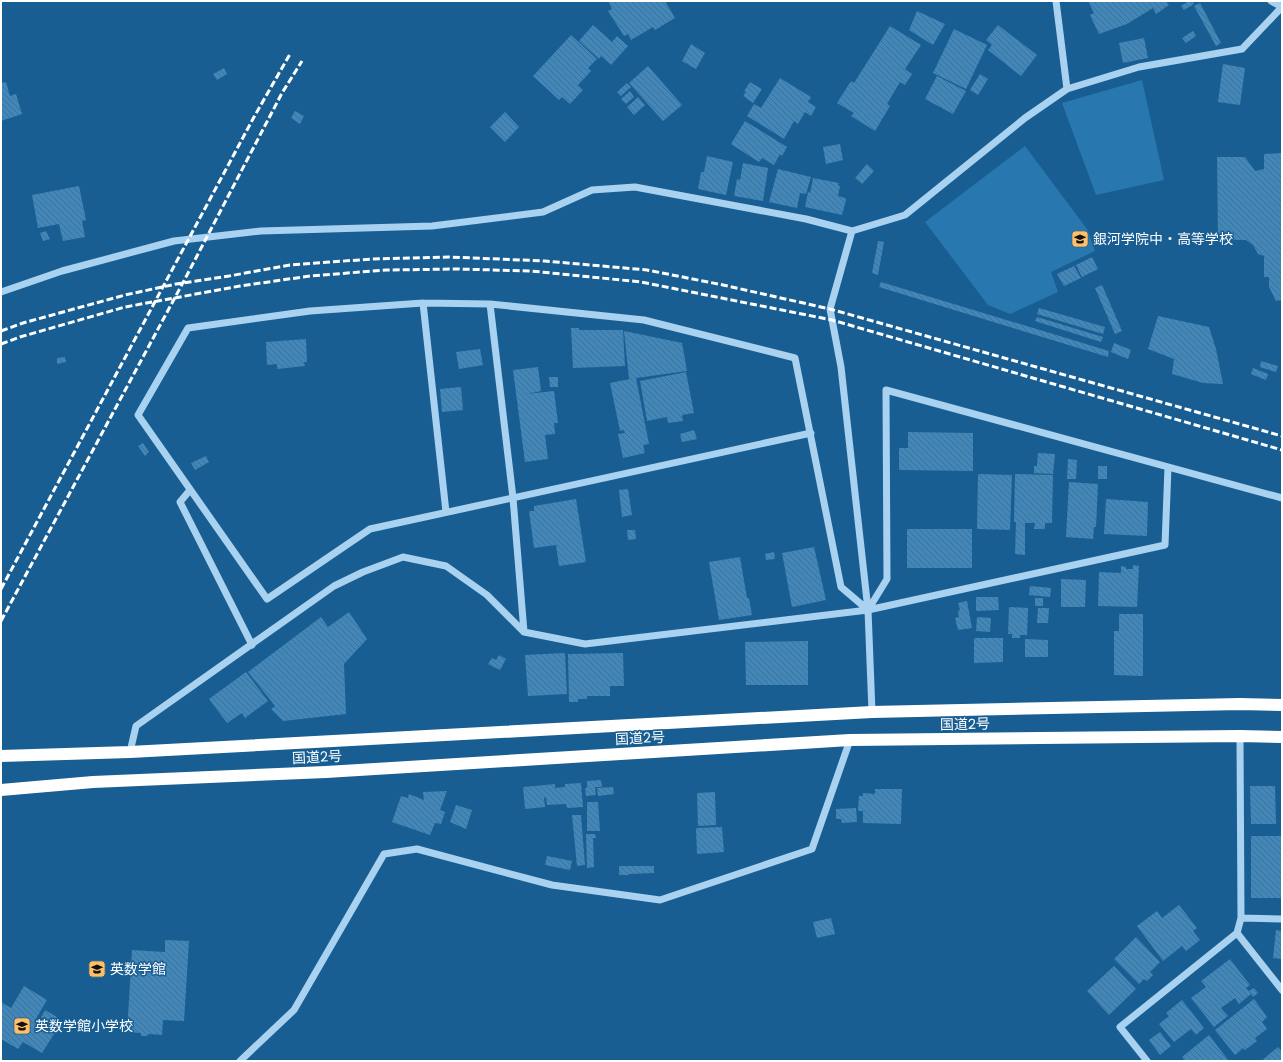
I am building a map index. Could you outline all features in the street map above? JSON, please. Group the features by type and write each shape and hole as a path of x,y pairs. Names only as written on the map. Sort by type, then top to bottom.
{"highway":[{"name":"国道2号","path":"1,756 130,752 872,712 1240,704 1282,705"},
{"name":"国道2号","path":"1,790 93,782 326,772 850,740 1240,736 1282,737"}],"street":[{"path":"1056,1 1067,89"},
{"path":"1,292 62,271 174,240 268,231 432,226 543,212 592,190 635,187 806,219 852,231 904,215 1025,118 1067,89 1139,67 1242,49 1282,7 1271,1"},
{"path":"852,231 830,309 841,367 868,610 872,712"},
{"path":"811,434 370,529 267,599 138,415 188,328 310,311 423,303 490,304 644,320 795,358 811,434 842,587 868,610"},
{"path":"423,303 446,512"},
{"path":"490,304 513,498 524,632"},
{"path":"868,610 887,579 886,390 1282,498"},
{"path":"130,752 136,726 334,586 363,572 403,557 446,566 487,595 524,632 585,644 868,610 1166,545 1168,467"},
{"path":"190,490 180,502 252,645"},
{"path":"1147,1061 1120,1027 1237,933 1241,918 1240,736"},
{"path":"240,1061 294,1010 384,854 417,849 552,885 660,900 812,849 850,740"},
{"path":"1241,918 1282,919"},
{"path":"1237,933 1282,990"}],"shaded area":[{"path":"1142,80 1164,180 1096,195 1062,103"},
{"path":"1025,146 1087,229 1095,251 1051,272 1058,292 1010,314 988,305 925,222"}],"building":[{"path":"608,1 665,1 675,18 655,30 653,27 631,40 628,34 624,36 608,11 612,9"},
{"path":"1088,1 1166,1 1169,5 1156,14 1153,8 1127,24 1099,34 1090,15 1094,13"},
{"path":"1189,1 1192,1 1194,4 1184,10 1181,6"},
{"path":"1200,3 1221,43 1216,46 1194,6"},
{"path":"917,11 945,24 933,45 909,30"},
{"path":"593,25 612,42 617,36 628,46 611,65 601,56 599,59 579,41"},
{"path":"998,25 1037,55 1021,76 988,50 992,45 986,40"},
{"path":"890,26 921,45 905,69 912,74 905,85 900,82 887,104 890,106 875,131 851,116 854,113 837,103 851,81 854,83"},
{"path":"954,29 987,45 966,89 933,73"},
{"path":"1193,31 1196,36 1186,43 1182,38"},
{"path":"571,35 597,59 588,68 591,71 578,85 583,90 570,104 562,97 559,100 533,76"},
{"path":"1144,38 1148,58 1123,63 1119,43"},
{"path":"691,44 705,53 696,69 682,61"},
{"path":"1223,64 1245,68 1240,105 1218,102"},
{"path":"648,66 682,105 663,121 629,83"},
{"path":"224,68 227,74 217,80 213,74"},
{"path":"980,74 988,79 978,95 970,90"},
{"path":"937,76 966,91 953,114 925,99"},
{"path":"780,78 811,97 808,102 816,107 811,116 805,112 798,124 794,121 784,139 747,116 754,104 761,108"},
{"path":"6,82 10,96 16,94 22,114 1,121 1,83"},
{"path":"750,82 762,89 753,103 743,96 746,92 744,91"},
{"path":"627,83 631,87 621,96 617,92"},
{"path":"630,91 634,97 626,104 621,99"},
{"path":"638,97 645,105 634,115 627,107"},
{"path":"295,111 304,116 300,124 291,118"},
{"path":"505,112 519,127 505,142 490,127"},
{"path":"745,121 787,147 782,156 780,154 774,165 762,158 759,162 731,144"},
{"path":"840,144 843,160 826,164 823,147"},
{"path":"1282,153 1282,300 1276,301 1269,287 1269,277 1264,277 1264,256 1258,254 1253,245 1246,240 1218,240 1217,157 1245,157 1255,171 1264,169 1264,154"},
{"path":"707,156 733,162 726,195 698,189 701,172 704,172"},
{"path":"743,163 768,168 763,201 734,196 737,179 740,180"},
{"path":"867,164 874,171 862,184 855,178"},
{"path":"778,169 811,177 806,194 800,193 797,208 769,202"},
{"path":"813,178 839,183 838,186 840,186 838,196 845,198 846,200 842,215 805,207"},
{"path":"79,186 86,220 82,221 85,237 63,241 59,224 38,228 32,195"},
{"path":"46,231 50,239 43,241 40,233"},
{"path":"878,241 884,242 878,275 872,273"},
{"path":"1092,257 1098,269 1082,277 1076,265"},
{"path":"1074,266 1081,278 1064,286 1057,274"},
{"path":"881,282 1109,351 1108,357 879,287"},
{"path":"1102,285 1122,331 1115,334 1095,288"},
{"path":"1039,308 1105,327 1103,334 1037,314"},
{"path":"1158,316 1209,327 1216,349 1223,384 1203,383 1172,374 1174,359 1148,349"},
{"path":"1037,317 1103,337 1101,342 1035,321"},
{"path":"571,328 579,328 579,330 623,330 625,366 573,368"},
{"path":"624,331 682,343 687,371 629,379"},
{"path":"306,339 307,362 304,362 305,366 277,369 277,364 267,365 266,342"},
{"path":"1114,343 1131,350 1128,359 1111,352"},
{"path":"480,349 483,365 459,369 456,352"},
{"path":"65,357 66,362 57,364 57,358"},
{"path":"1261,361 1278,366 1276,372 1260,367"},
{"path":"538,367 541,391 526,394 554,391 558,423 554,423 555,434 545,435 548,459 525,462 513,370"},
{"path":"1253,368 1268,374 1266,380 1251,374"},
{"path":"686,372 694,413 682,415 683,421 668,423 667,417 647,421 640,381"},
{"path":"549,377 558,377 558,387 550,387"},
{"path":"636,378 649,444 643,445 645,453 623,458 618,434 625,433 624,430 620,431 610,383"},
{"path":"461,387 463,410 442,412 440,389"},
{"path":"694,430 697,439 682,442 680,434"},
{"path":"908,432 973,433 973,471 899,470 899,448 908,448"},
{"path":"143,443 149,452 145,456 138,446"},
{"path":"1038,453 1055,454 1053,474 1034,473 1034,466 1037,466"},
{"path":"206,456 209,462 195,470 191,463"},
{"path":"1068,459 1077,460 1076,479 1067,479"},
{"path":"1098,466 1107,466 1107,479 1098,479"},
{"path":"978,474 1012,475 1010,530 977,529"},
{"path":"1015,474 1053,475 1052,523 1045,523 1045,529 1034,529 1035,523 1025,523 1025,555 1015,554"},
{"path":"1069,482 1098,484 1096,527 1094,527 1093,539 1066,537"},
{"path":"628,489 632,515 622,517 619,490"},
{"path":"576,499 586,562 559,566 556,545 534,548 529,511 534,511 534,506"},
{"path":"1106,499 1148,502 1147,536 1104,534"},
{"path":"907,529 972,529 972,568 907,568"},
{"path":"627,530 635,530 636,539 628,540"},
{"path":"814,547 826,600 792,607 782,553"},
{"path":"774,552 775,559 766,560 765,554"},
{"path":"740,557 747,598 749,598 752,615 719,620 709,562"},
{"path":"1133,565 1139,566 1137,607 1098,606 1099,572 1121,573 1121,566 1126,567 1126,569 1133,569"},
{"path":"1061,579 1086,580 1085,607 1061,607"},
{"path":"1030,586 1051,588 1050,597 1029,595"},
{"path":"976,597 998,597 999,610 976,611"},
{"path":"1035,598 1043,598 1043,606 1035,606"},
{"path":"967,601 972,628 958,630 955,618 959,617 958,611 960,610 958,603"},
{"path":"1009,607 1028,608 1027,635 1020,635 1020,638 1012,638 1012,634 1008,634"},
{"path":"1038,608 1049,608 1048,623 1037,623"},
{"path":"349,612 367,639 344,664 346,714 283,721 271,709 275,706 248,672 321,617 328,627"},
{"path":"1119,614 1143,614 1143,676 1114,675 1114,631 1119,631"},
{"path":"977,617 991,618 990,632 976,631"},
{"path":"974,638 1003,638 1003,662 974,663"},
{"path":"1025,639 1048,640 1048,657 1025,657"},
{"path":"808,641 808,685 746,685 745,642"},
{"path":"565,653 567,694 528,696 525,655"},
{"path":"623,653 624,686 610,686 610,696 587,696 587,699 578,699 578,702 569,702 568,654"},
{"path":"499,655 506,659 500,670 488,664 492,658 496,660"},
{"path":"246,672 268,701 245,718 242,713 227,723 209,699"},
{"path":"601,780 602,787 595,787 596,795 586,796 585,788 587,788 587,781"},
{"path":"581,783 583,807 567,808 566,804 547,805 546,797 544,798 545,807 525,809 523,787 555,784 555,788 565,787 565,784"},
{"path":"1250,786 1275,786 1276,824 1251,824"},
{"path":"613,787 614,794 598,796 597,788"},
{"path":"875,789 902,789 901,824 863,823 863,811 858,811 859,796 863,796 863,793 875,794"},
{"path":"447,791 440,810 445,812 441,824 435,823 430,835 392,822 401,796 408,798 409,794 424,800 423,792"},
{"path":"715,792 716,825 698,826 697,793"},
{"path":"587,802 598,802 600,831 587,831"},
{"path":"456,805 472,810 466,829 450,822"},
{"path":"856,808 857,822 842,823 841,819 836,819 836,809"},
{"path":"572,815 581,815 585,865 577,866"},
{"path":"722,827 724,852 697,854 696,828"},
{"path":"586,834 595,834 596,838 593,838 594,867 587,868"},
{"path":"1251,836 1282,836 1282,898 1251,898"},
{"path":"547,856 572,861 570,870 545,865"},
{"path":"619,866 654,866 654,873 619,875"},
{"path":"1179,905 1197,928 1193,931 1200,940 1186,951 1182,946 1163,961 1137,926 1157,911 1162,918"},
{"path":"831,918 835,934 817,938 813,922"},
{"path":"1276,930 1282,931 1282,959 1273,958"},
{"path":"1136,937 1160,962 1150,972 1153,975 1147,981 1144,979 1139,984 1114,959"},
{"path":"165,940 189,941 184,1021 163,1020 162,1035 148,1034 147,1036 141,1036 141,1033 127,1032 132,950 165,952"},
{"path":"1230,959 1250,985 1246,988 1249,991 1254,988 1258,993 1253,997 1251,994 1239,1004 1235,998 1221,1008 1228,1016 1214,1027 1191,998 1206,987 1201,981"},
{"path":"1114,966 1136,989 1109,1015 1087,991"},
{"path":"24,986 47,1000 34,1022 54,1034 42,1053 23,1042 18,1049 1,1039 1,1002 11,1008"},
{"path":"1254,999 1267,1017 1262,1022 1267,1029 1255,1038 1257,1041 1245,1050 1243,1048 1235,1055 1215,1030"},
{"path":"1182,1000 1204,1028 1196,1035 1191,1029 1174,1042 1159,1024 1169,1016 1166,1013"},
{"path":"45,1010 57,1017 53,1024 41,1017"},
{"path":"1160,1032 1171,1046 1160,1055 1149,1040"},
{"path":"1209,1035 1229,1061 1185,1061 1182,1057"},
{"path":"1278,1047 1282,1052 1282,1061 1261,1061"}],"railway":[{"path":"1,589 254,117 290,54"},
{"path":"1,621 186,277 282,93 302,61"},
{"path":"1,331 23,323 125,295 176,284 290,265 372,259 449,257 545,261 647,270 830,309 1282,436"},
{"path":"1,344 20,337 125,307 240,286 310,276 386,270 458,269 531,271 641,282 832,320 1282,450"}],"place":[{"name":"銀河学院中・高等学校","path":"1080,239"},
{"name":"英数学館","path":"97,969"},
{"name":"英数学館小学校","path":"22,1026"}]}
